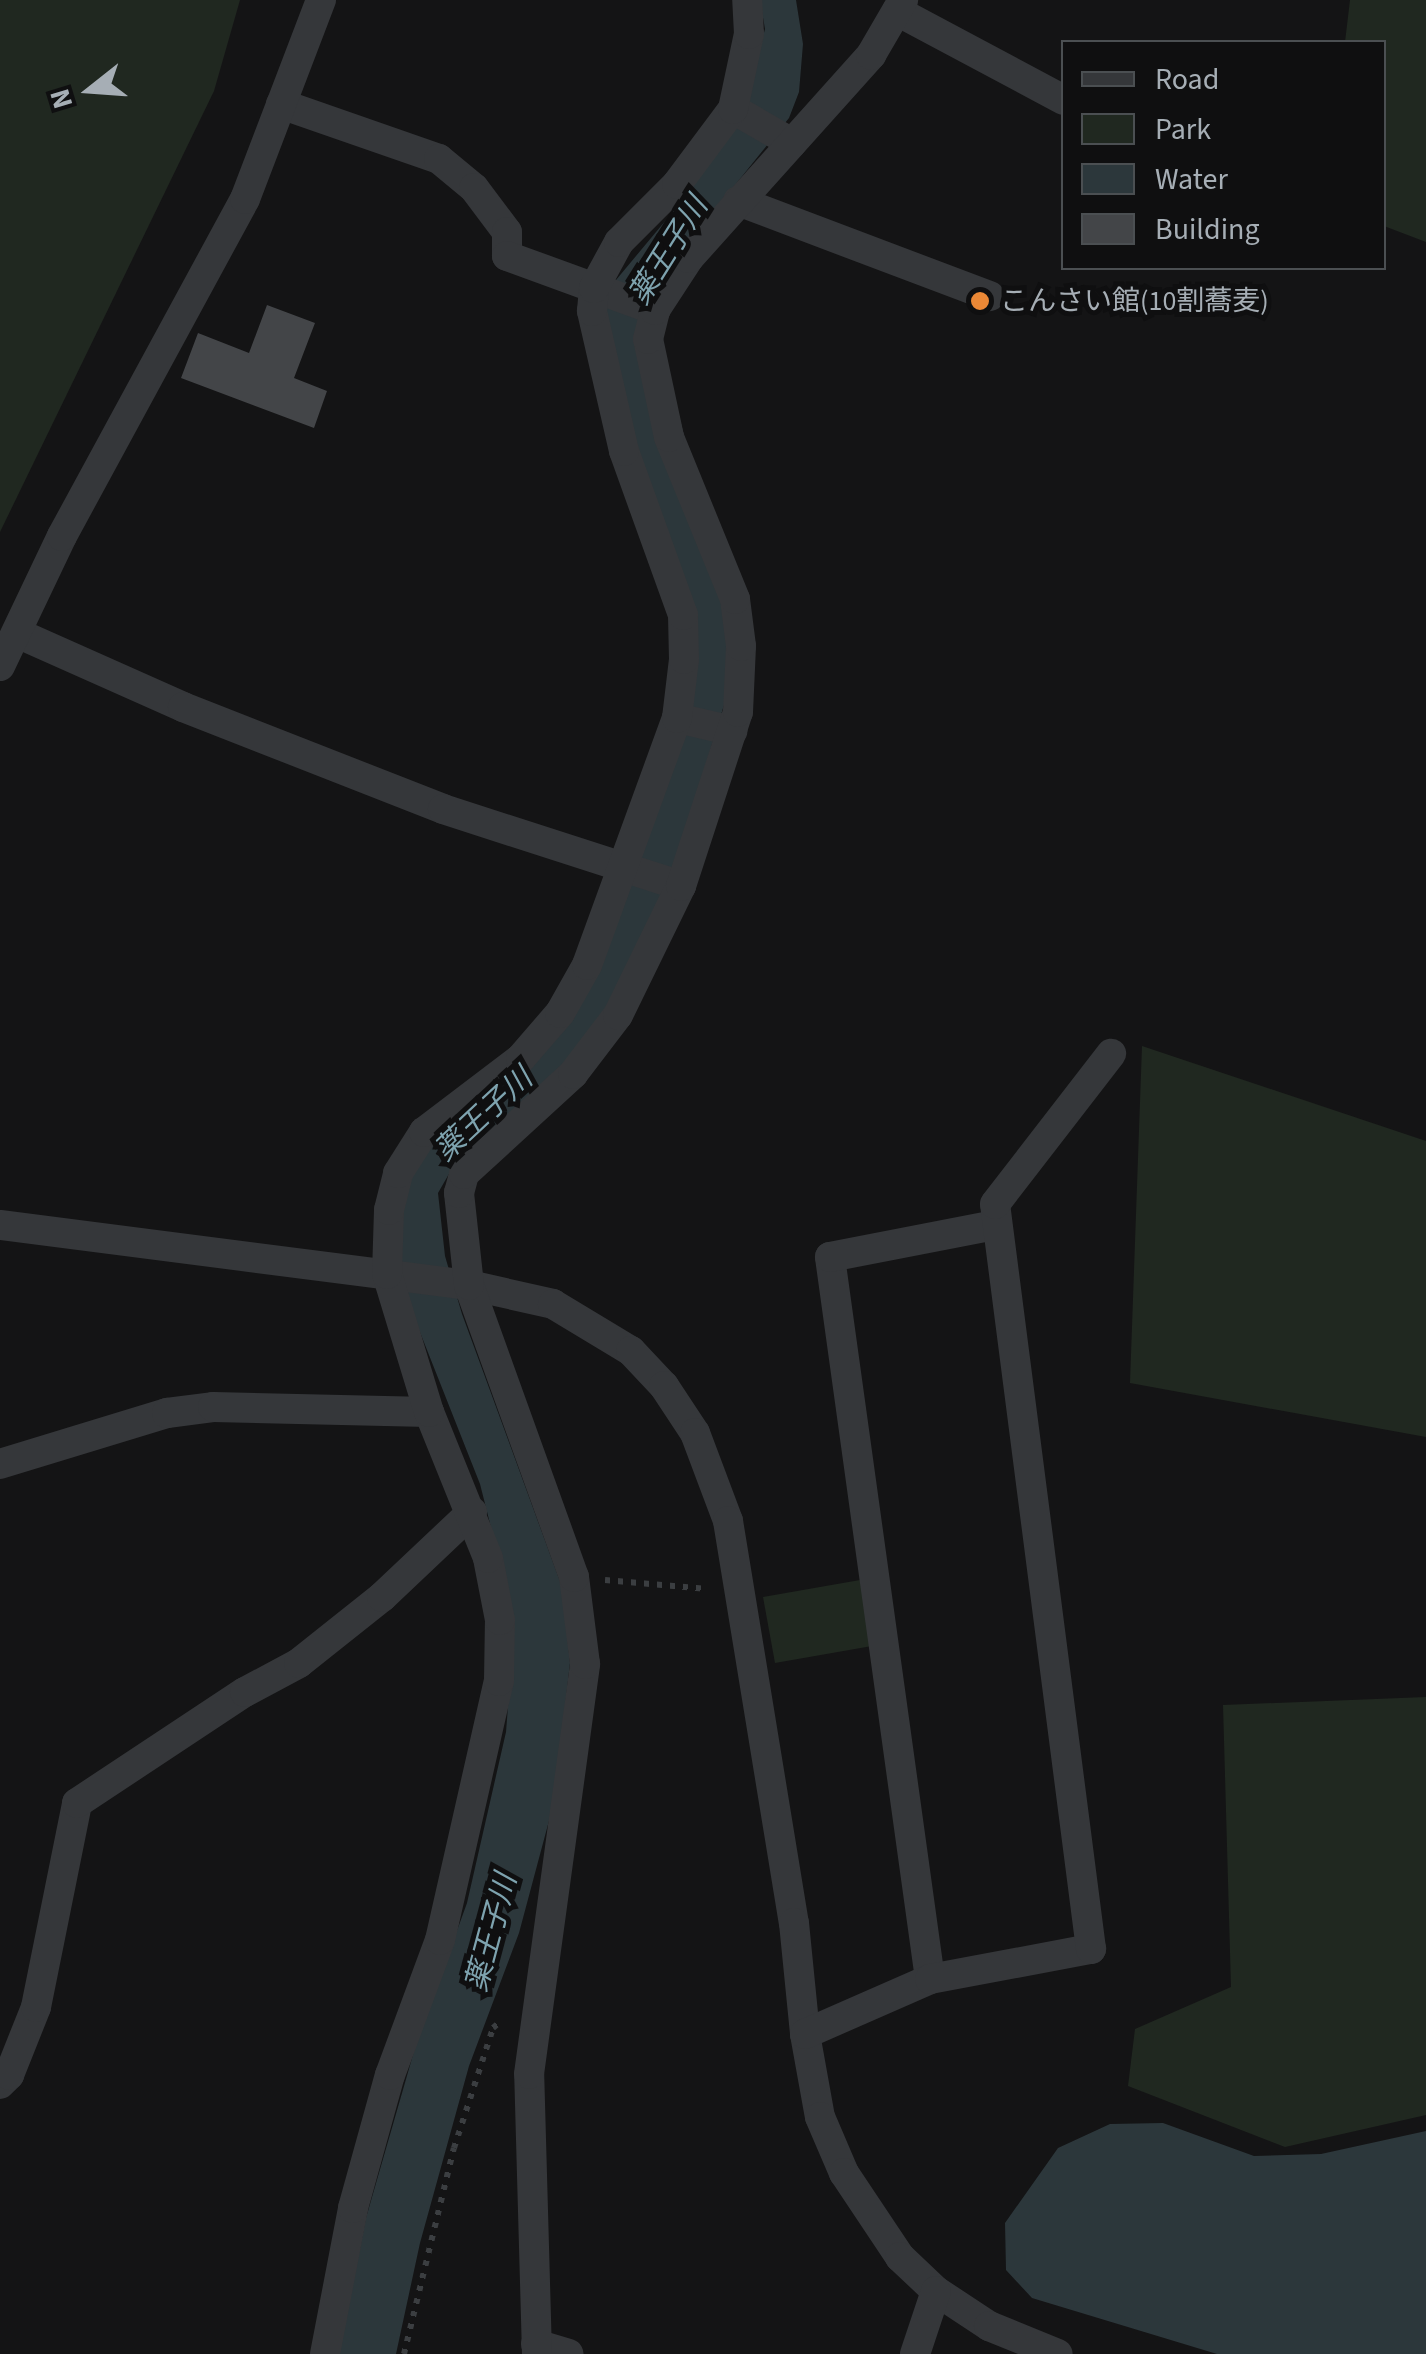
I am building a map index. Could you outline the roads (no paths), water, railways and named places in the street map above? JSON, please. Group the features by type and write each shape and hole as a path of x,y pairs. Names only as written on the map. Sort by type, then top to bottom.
{"street":[{"path":"0,666 62,536 245,199 321,0"},
{"path":"325,2354 353,2208 390,2075 440,1940 499,1680 500,1620 488,1558 429,1412 387,1274 388,1210 398,1173 424,1132 521,1058 560,1012 587,965 676,718 684,659 683,615 624,451 592,311 594,288 620,242 677,184 733,109 749,34 747,0"},
{"path":"569,2354 536,2349 529,2074 585,1664 574,1577 469,1285 459,1194 464,1174 573,1074 618,1014 681,886 733,730 742,646 734,599 670,437 648,338 655,310 689,258 871,54 900,5 1061,98"},
{"path":"281,104 439,159 474,188 507,232 507,256 655,310"},
{"path":"733,109 792,143"},
{"path":"738,201 990,296"},
{"path":"624,451 670,437"},
{"path":"17,634 183,707 443,808 681,886"},
{"path":"676,718 733,730"},
{"path":"806,2034 930,1979 1090,1949 995,1204 1112,1054"},
{"path":"0,1225 469,1285 553,1304 631,1351 664,1386 694,1434 728,1521 794,1923 820,2118 844,2173 900,2257 936,2291 989,2326 1058,2354"},
{"path":"930,1979 830,1256 996,1225"},
{"path":"0,1464 167,1412 212,1407 429,1412"},
{"path":"0,2084 9,2075 36,2007 77,1803 245,1692 299,1663 382,1597 472,1512"},
{"path":"915,2354 936,2291"}],"water":[{"name":"薬王子川","path":"760,0 796,0 803,44 799,92 789,118 649,292 725,604 729,640 724,705 677,859 619,993 578,1049 536,1092 461,1153 438,1193 445,1256 462,1314 562,1587 570,1663 554,1802 519,1933 469,2066 420,2243 396,2354 339,2354 366,2218 417,2041 467,1903 506,1732 511,1668 513,1614 480,1484 412,1312 398,1246 409,1163 543,1049 696,678 641,476 605,307 616,280 686,196 754,71 765,29"},
{"path":"1163,2123 1254,2156 1321,2154 1426,2131 1426,2354 1217,2354 1032,2298 1006,2270 1005,2223 1058,2148 1110,2124"}],"place":[{"name":"こんさい館(10割蕎麦)","path":"980,301"}]}
